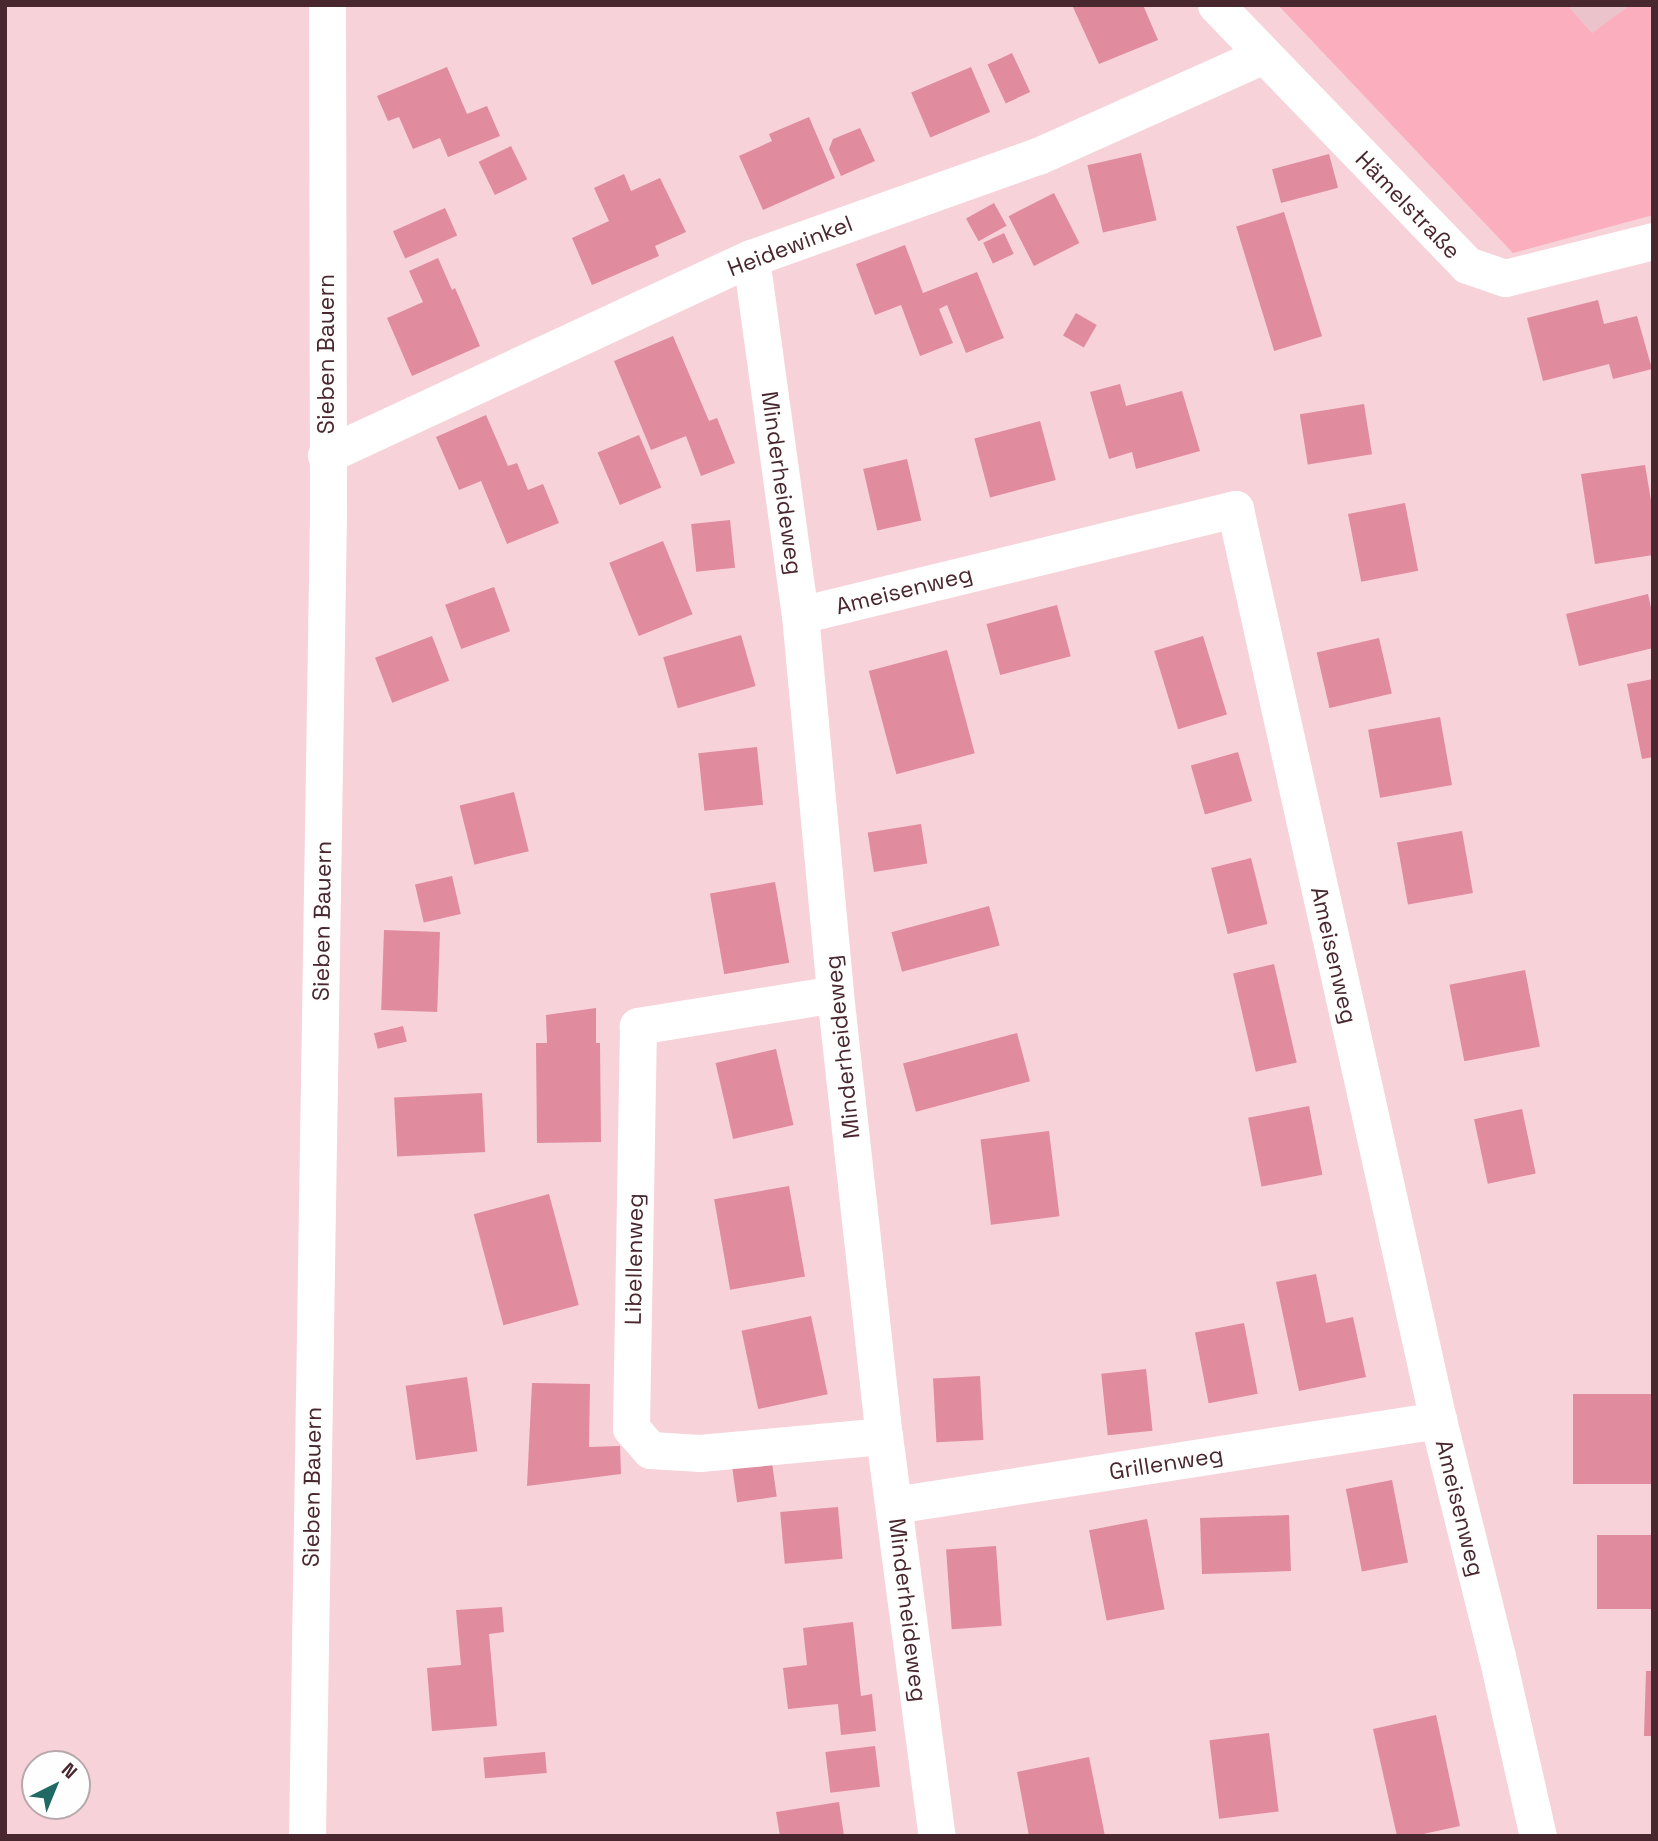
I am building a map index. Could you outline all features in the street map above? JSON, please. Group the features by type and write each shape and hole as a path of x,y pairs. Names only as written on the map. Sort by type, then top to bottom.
{"street":[{"name":"Sieben Bauern","path":"307,1836 327,553 327,5"},
{"name":"Hämelstraße","path":"1216,5 1262,56 1466,265 1505,278 1653,241"},
{"name":"Heidewinkel","path":"326,455 751,258 1038,156 1262,56"},
{"name":"Minderheideweg","path":"751,258 800,615 835,993 884,1436 937,1836"},
{"name":"Ameisenweg","path":"800,615 1235,509 1437,1420 1497,1656 1538,1836"},
{"name":"Libellenweg","path":"835,993 638,1026 631,1428 650,1450 700,1453 884,1436"},
{"name":"Grillenweg","path":"894,1505 1437,1420"}],"shaded area":[{"path":"1278,5 1567,5 1592,33 1630,5 1653,5 1653,215 1513,253"},
{"path":"1567,5 1630,5 1592,33"}],"building":[{"path":"1072,5 1143,5 1158,40 1099,64"},
{"path":"1012,53 1030,92 1006,103 988,64"},
{"path":"447,67 467,114 487,106 500,136 448,157 440,138 413,149 399,117 388,121 377,96"},
{"path":"971,67 990,112 930,138 911,92"},
{"path":"809,117 835,178 763,210 739,156 772,141 769,134"},
{"path":"860,128 875,161 841,176 829,149 833,139"},
{"path":"511,146 527,179 495,195 479,162"},
{"path":"1141,153 1157,220 1103,233 1087,165"},
{"path":"1329,154 1338,188 1281,203 1272,169"},
{"path":"624,174 631,191 660,178 686,232 655,246 659,256 592,285 572,238 609,221 594,188"},
{"path":"1054,193 1079,243 1034,266 1009,216"},
{"path":"994,203 1007,226 979,241 966,219"},
{"path":"445,208 457,235 405,259 393,231"},
{"path":"1284,212 1322,336 1274,351 1236,227"},
{"path":"1004,233 1014,254 993,264 983,243"},
{"path":"905,245 923,293 977,272 1004,338 966,353 947,305 939,309 953,343 920,356 901,305 875,315 856,264"},
{"path":"438,258 452,290 455,288 480,346 412,376 387,318 423,302 409,271"},
{"path":"1598,300 1604,324 1637,316 1652,369 1613,379 1609,364 1543,381 1527,318"},
{"path":"1076,313 1097,325 1084,348 1063,336"},
{"path":"673,336 709,421 717,418 735,463 701,476 686,436 651,450 614,361"},
{"path":"1120,384 1126,406 1182,391 1200,451 1136,469 1132,452 1109,459 1090,392"},
{"path":"1364,404 1372,454 1308,465 1300,414"},
{"path":"486,415 508,466 517,463 528,490 543,484 559,523 507,544 481,481 459,490 436,437"},
{"path":"1040,421 1056,480 990,498 974,439"},
{"path":"639,435 661,487 620,505 598,453"},
{"path":"907,459 921,520 877,531 863,469"},
{"path":"1645,465 1653,512 1653,555 1595,564 1581,474"},
{"path":"1405,503 1418,571 1361,582 1348,514"},
{"path":"730,520 735,568 696,572 691,524"},
{"path":"663,541 693,614 639,636 609,563"},
{"path":"494,587 510,631 461,649 445,605"},
{"path":"1648,594 1653,617 1653,648 1579,666 1566,614"},
{"path":"1057,605 1071,656 1000,675 986,624"},
{"path":"741,635 756,686 678,708 663,657"},
{"path":"432,636 449,681 392,703 375,658"},
{"path":"1203,636 1227,714 1178,729 1154,651"},
{"path":"1379,638 1392,694 1329,708 1317,652"},
{"path":"947,650 975,753 896,774 869,671"},
{"path":"1653,679 1653,757 1642,759 1627,684"},
{"path":"1440,717 1452,785 1380,798 1368,730"},
{"path":"757,747 763,805 704,811 698,753"},
{"path":"1238,752 1252,801 1205,815 1191,766"},
{"path":"514,792 529,851 474,865 460,806"},
{"path":"921,824 927,864 874,872 868,832"},
{"path":"1462,831 1473,893 1408,905 1397,842"},
{"path":"1251,858 1267,924 1228,934 1211,868"},
{"path":"452,876 461,914 424,923 415,885"},
{"path":"775,882 789,963 724,974 710,893"},
{"path":"989,906 1000,946 902,972 891,932"},
{"path":"384,930 440,932 437,1012 381,1010"},
{"path":"1274,964 1297,1062 1256,1072 1233,973"},
{"path":"1525,970 1540,1047 1464,1061 1449,985"},
{"path":"596,1008 596,1043 600,1043 601,1142 537,1143 536,1043 547,1043 546,1015"},
{"path":"403,1026 407,1042 378,1049 374,1033"},
{"path":"1017,1033 1030,1081 916,1112 903,1064"},
{"path":"776,1049 794,1125 733,1139 716,1063"},
{"path":"482,1093 485,1152 397,1157 394,1098"},
{"path":"1309,1106 1322,1175 1261,1187 1248,1118"},
{"path":"1522,1109 1536,1174 1488,1184 1474,1119"},
{"path":"1049,1131 1059,1216 991,1225 981,1139"},
{"path":"789,1186 805,1277 730,1290 714,1199"},
{"path":"549,1194 579,1305 503,1325 474,1214"},
{"path":"1316,1274 1326,1323 1353,1317 1366,1377 1299,1391 1276,1282"},
{"path":"811,1316 828,1394 758,1409 742,1331"},
{"path":"1244,1323 1258,1394 1209,1403 1195,1333"},
{"path":"1146,1369 1152,1431 1108,1435 1101,1374"},
{"path":"980,1376 983,1440 936,1442 933,1378"},
{"path":"467,1377 477,1451 416,1460 406,1386"},
{"path":"532,1383 590,1384 589,1447 620,1446 621,1474 527,1486"},
{"path":"1573,1394 1653,1394 1653,1484 1573,1484"},
{"path":"771,1456 777,1497 737,1502 731,1462"},
{"path":"1392,1480 1408,1562 1362,1571 1346,1489"},
{"path":"838,1507 843,1559 785,1564 780,1512"},
{"path":"1289,1515 1291,1571 1202,1574 1200,1518"},
{"path":"1147,1519 1165,1609 1107,1621 1089,1530"},
{"path":"1597,1535 1653,1535 1653,1609 1597,1609"},
{"path":"996,1546 1002,1626 952,1629 946,1549"},
{"path":"502,1607 504,1632 489,1634 497,1726 432,1731 427,1668 461,1665 456,1610"},
{"path":"853,1622 861,1696 872,1694 876,1731 841,1735 838,1704 788,1709 783,1668 807,1665 803,1628"},
{"path":"1646,1671 1653,1671 1653,1736 1644,1736"},
{"path":"1436,1715 1460,1826 1414,1836 1397,1836 1373,1729"},
{"path":"1269,1733 1279,1811 1219,1819 1209,1740"},
{"path":"875,1746 880,1787 830,1793 825,1752"},
{"path":"545,1752 547,1773 485,1778 483,1757"},
{"path":"1089,1757 1105,1836 1029,1836 1017,1772"},
{"path":"839,1802 844,1836 780,1836 776,1812"}]}
